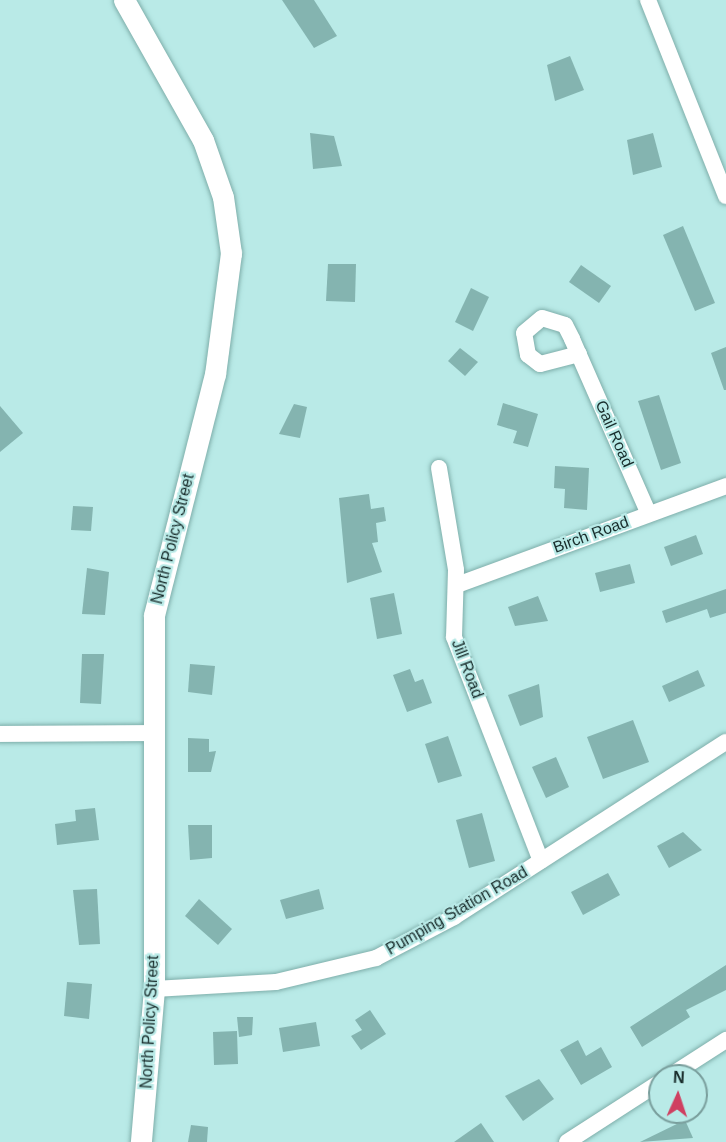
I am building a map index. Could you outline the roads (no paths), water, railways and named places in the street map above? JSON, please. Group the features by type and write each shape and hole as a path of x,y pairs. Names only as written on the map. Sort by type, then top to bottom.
{"street":[{"name":"North Policy Street","path":"124,0 203,140 223,197 231,253 215,374 158,589 151,734 154,989 141,1142"},
{"path":"648,0 726,196"},
{"name":"Gail Road","path":"579,354 649,514"},
{"name":"Jill Road","path":"439,468 457,585 451,608 454,637 542,861"},
{"name":"Birch Road","path":"457,585 726,486"},
{"path":"0,734 151,734"},
{"name":"Pumping Station Road","path":"154,989 254,985 352,966 426,933 726,742"},
{"path":"689,1064 726,1040"},
{"path":"574,1140 648,1090"}]}
